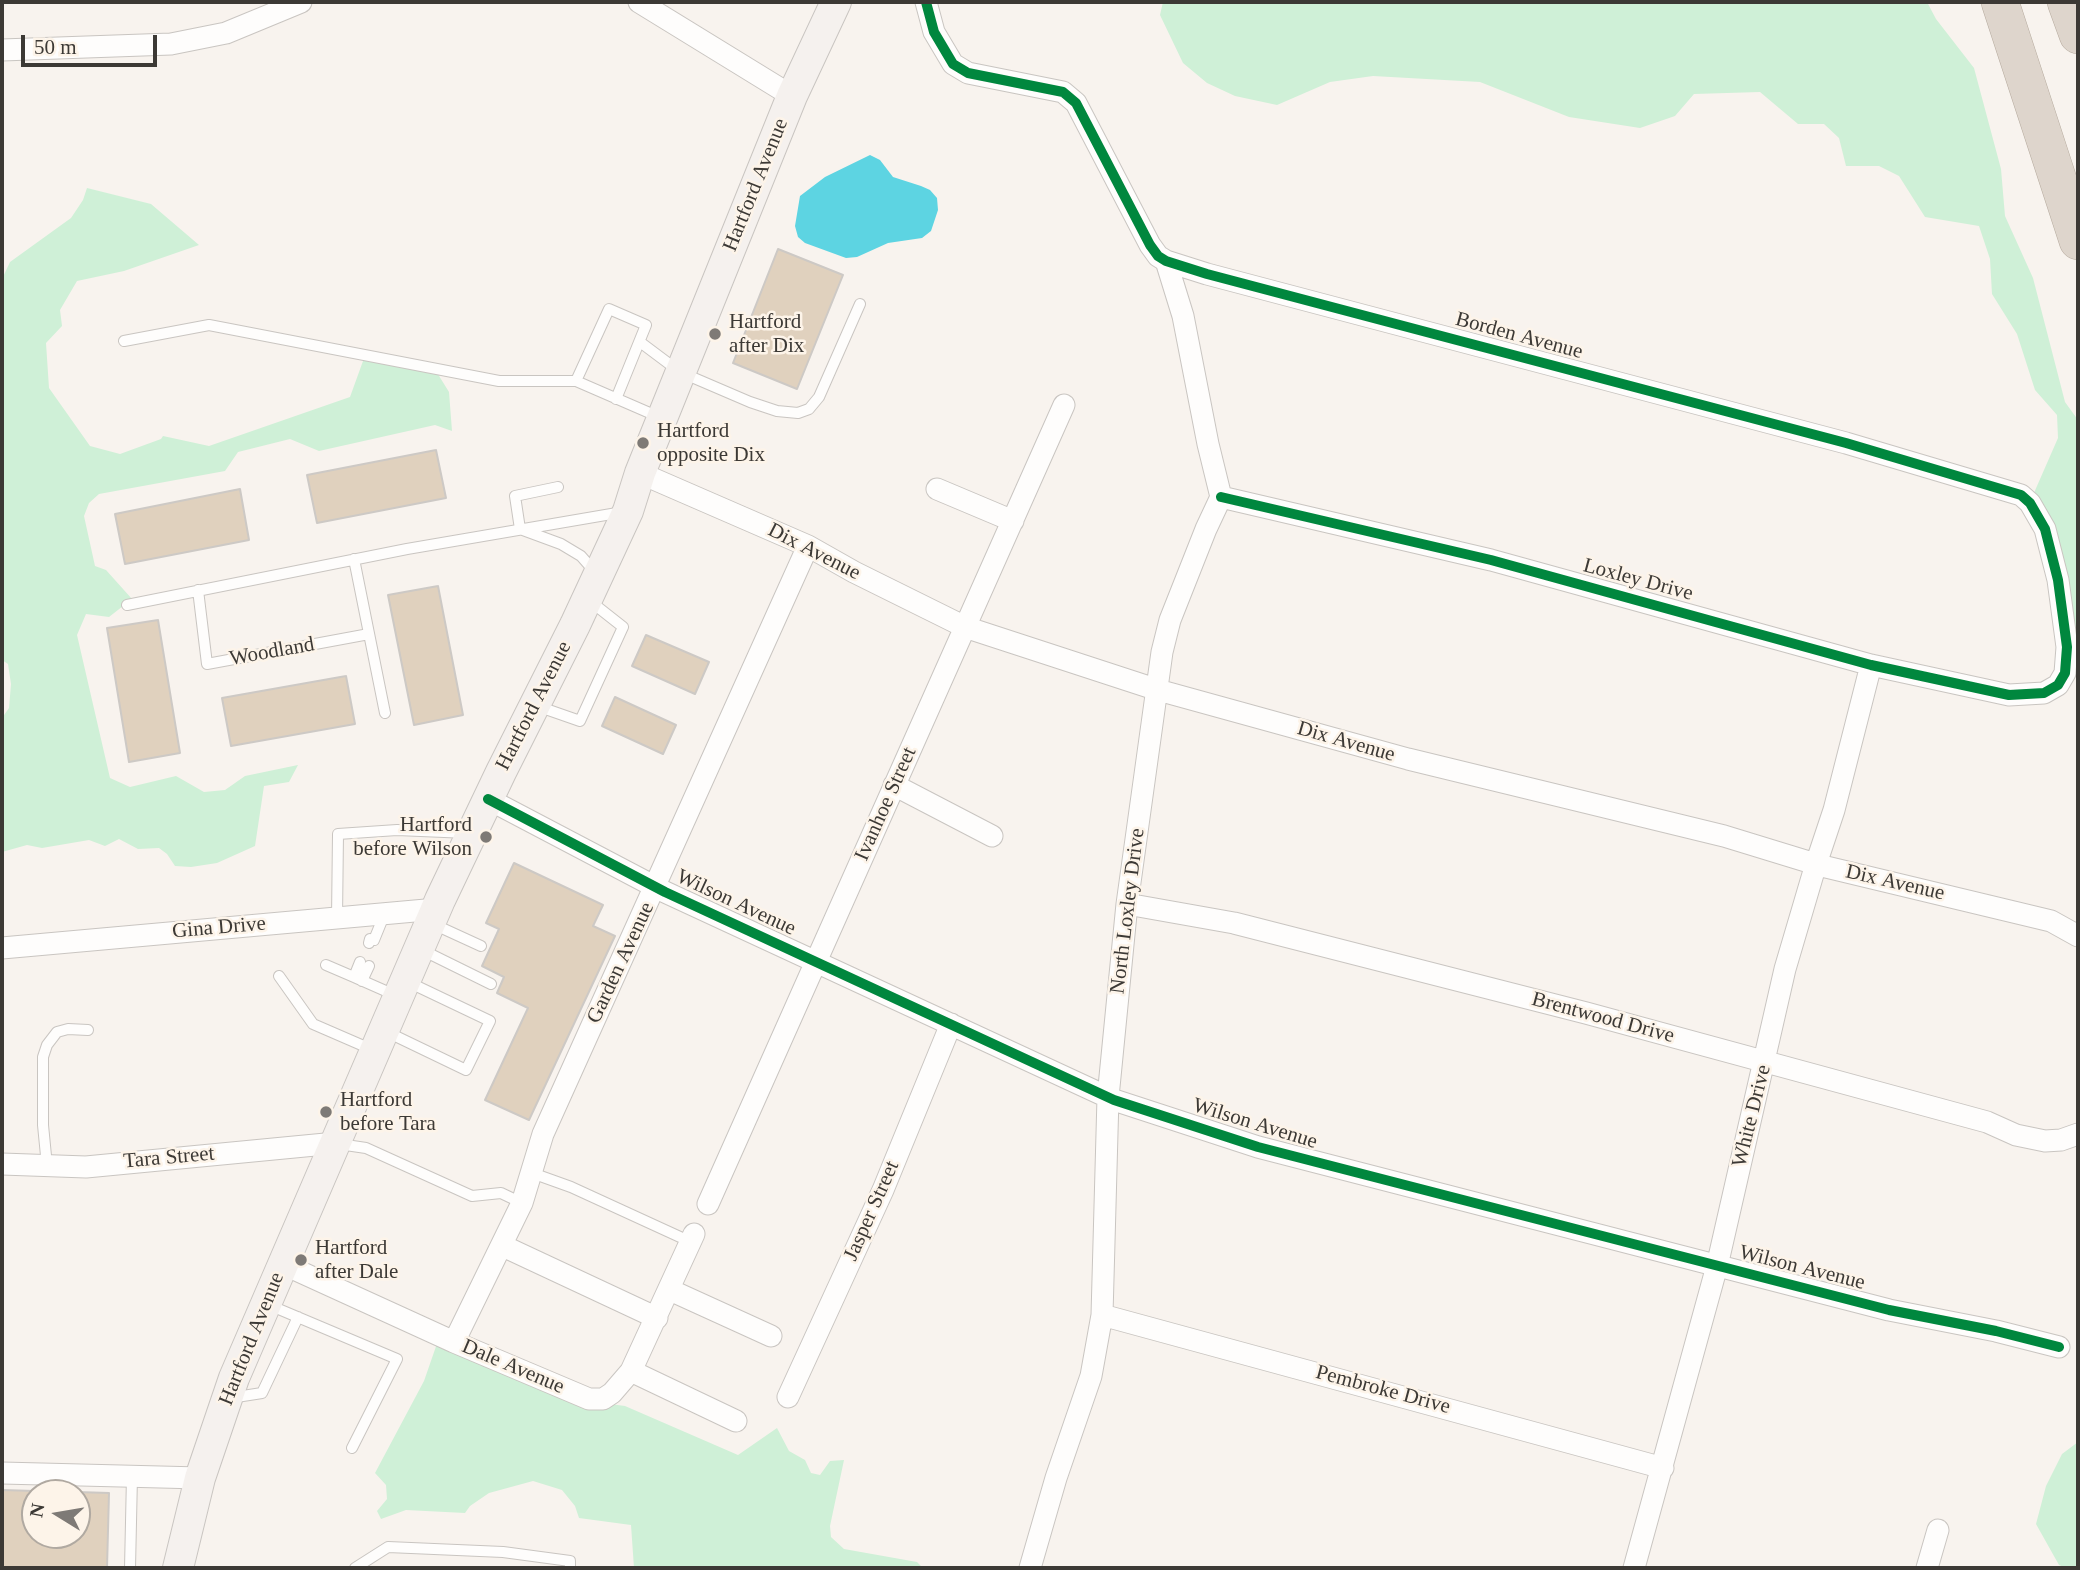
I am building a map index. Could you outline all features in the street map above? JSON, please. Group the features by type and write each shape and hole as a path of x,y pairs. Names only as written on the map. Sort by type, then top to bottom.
{"highway":[{"path":"2000,2 2078,242"},
{"path":"2066,2 2078,35"}],"main road":[{"name":"Hartford Avenue","path":"181,1568 200,1478 227,1398 266,1304 429,927 628,511 639,473 792,96 836,2"}],"street":[{"path":"2,50 172,44 226,33 301,2"},
{"path":"639,2 792,96"},
{"path":"926,2 934,32 953,64 968,73 1063,92 1076,103 1150,245 1158,256 1166,261 1183,316 1221,497"},
{"name":"Borden Avenue","path":"1166,261 1544,361 1630,387 1752,417 2021,495 2030,503 2045,529 2058,580 2067,647 2065,673 2058,685 2044,693"},
{"name":"Ivanhoe Street","path":"708,1204 1064,405"},
{"name":"Dix Avenue","path":"639,473 808,546 965,627 1158,690 1408,759 1724,836 1816,864 2051,921 2078,936"},
{"path":"937,489 1013,521"},
{"name":"Loxley Drive","path":"1221,497 1491,560 1871,665 2009,695 2044,693"},
{"name":"North Loxley Drive","path":"1030,1568 1056,1478 1091,1376 1102,1315 1108,1097 1127,904 1162,652 1170,620 1221,497"},
{"name":"Garden Avenue","path":"454,1342 503,1246 522,1203 543,1134 808,546"},
{"name":"White Drive","path":"1634,1568 1717,1266 1785,969 1834,810 1871,665"},
{"path":"894,785 992,836"},
{"name":"Wilson Avenue","path":"488,799 656,886 1108,1097 1258,1147 1889,1310 1996,1331 2059,1347"},
{"name":"Brentwood Drive","path":"1127,904 1234,923 1574,1010 1987,1122 2016,1135 2045,1141 2077,1135"},
{"name":"Gina Drive","path":"2,948 385,913 429,927"},
{"name":"Jasper Street","path":"788,1396 883,1190 951,1024"},
{"name":"Tara Street","path":"2,1164 86,1167 336,1143"},
{"path":"693,1238 631,1371 736,1421"},
{"path":"503,1246 657,1318"},
{"name":"Dale Avenue","path":"283,1264 454,1342 589,1399 603,1399 612,1393 631,1371"},
{"path":"670,1290 771,1336"},
{"name":"Pembroke Drive","path":"1102,1315 1371,1386 1663,1468"},
{"path":"2,1473 200,1478"},
{"path":"1927,1568 1938,1530"}],"lane":[{"path":"640,342 680,372 778,411 798,413 809,409 819,397 860,304"},
{"path":"576,381 609,309 646,326 616,398"},
{"path":"124,341 209,325 499,382 576,381 662,418"},
{"path":"520,529 515,496 558,487"},
{"path":"127,605 354,559 628,511"},
{"path":"520,529 561,544 582,556 593,587 623,627 580,721 535,705"},
{"path":"354,559 385,713"},
{"name":"Woodland","path":"198,590 207,664 369,634"},
{"path":"337,918 338,834 397,830 472,834"},
{"path":"373,943 385,913"},
{"path":"429,927 481,946"},
{"path":"429,927 491,984"},
{"path":"358,979 365,964"},
{"path":"279,976 313,1024 380,1041 466,1070 490,1021 402,989 358,979 326,965"},
{"path":"47,1166 43,1125 43,1057 47,1045 57,1032 68,1029 88,1030"},
{"path":"336,1143 366,1148 471,1196 501,1193 522,1203"},
{"path":"532,1173 693,1238"},
{"path":"266,1304 397,1359 352,1448"},
{"path":"227,1398 262,1393 298,1317"},
{"path":"130,1568 132,1476"},
{"path":"355,1568 388,1547 502,1552 570,1561 570,1568"}],"green space":[{"path":"1163,2 1927,2 1936,19 1974,68 2001,169 2005,216 2033,278 2065,402 2078,420 2078,638 2064,637 2030,502 2058,438 2057,415 2035,390 2017,334 1992,294 1990,259 1979,226 1925,217 1899,176 1879,166 1846,166 1839,138 1824,124 1798,124 1760,92 1694,94 1675,116 1640,128 1569,117 1480,82 1373,76 1330,82 1277,105 1235,96 1207,83 1183,63 1160,15"},
{"path":"87,188 151,204 199,245 124,271 77,281 60,310 62,326 46,343 49,388 90,446 120,454 163,436 209,446 350,397 367,350 431,363 449,392 452,431 435,425 319,451 290,439 238,452 225,471 99,494 89,503 84,516 95,566 106,570 132,599 109,617 86,614 77,635 110,778 130,787 176,776 204,792 225,790 245,776 298,765 289,782 264,786 255,846 217,863 191,867 175,866 159,848 138,849 119,839 105,846 89,840 42,848 27,845 2,852 2,718 9,708 11,684 8,664 2,660 2,279 10,262 71,218 83,200"},
{"path":"441,1332 738,1455 777,1428 789,1451 805,1460 811,1473 820,1475 830,1461 844,1460 830,1526 831,1537 844,1549 917,1562 923,1568 634,1568 631,1525 579,1518 575,1506 562,1490 533,1481 489,1493 470,1506 465,1513 406,1510 381,1519 377,1511 387,1499 386,1485 375,1473 424,1381"},
{"path":"2078,1442 2078,1568 2066,1568 2059,1565 2036,1524 2046,1486 2062,1454"}],"water":[{"path":"870,155 880,160 893,177 930,190 937,198 938,210 931,231 922,238 888,243 857,257 846,258 805,243 798,237 795,226 800,196 825,177"}],"building":[{"path":"778,249 843,275 797,389 733,363"},
{"path":"436,450 446,498 317,523 307,475"},
{"path":"240,489 249,540 125,564 115,514"},
{"path":"438,586 463,715 414,725 388,595"},
{"path":"158,620 180,753 129,762 107,628"},
{"path":"646,635 709,662 695,694 632,666"},
{"path":"346,676 355,724 231,746 222,698"},
{"path":"615,697 676,725 663,754 602,726"},
{"path":"514,863 603,905 593,926 615,936 529,1120 485,1100 528,1008 497,993 504,977 482,966 499,929 486,923"},
{"path":"2,1490 21,1491 21,1549 91,1549 91,1492 109,1493 107,1568 2,1568"}],"cycle path":[{"path":"926,2 934,32 953,64 968,73 1063,92 1076,103 1150,245 1158,256 1166,261 1846,443 2021,495 2030,503 2045,529 2058,580 2067,647 2065,673 2058,685 2044,693 2009,695 1871,665 1491,560 1221,497"},
{"path":"488,799 665,892 1114,1100 1258,1147 1889,1310 1996,1331 2059,1347"}],"place":[{"name":"Hartford after Dix","path":"715,334"},
{"name":"Hartford opposite Dix","path":"643,443"},
{"name":"Hartford before Wilson","path":"486,837"},
{"name":"Hartford before Tara","path":"326,1112"},
{"name":"Hartford after Dale","path":"301,1260"}]}
